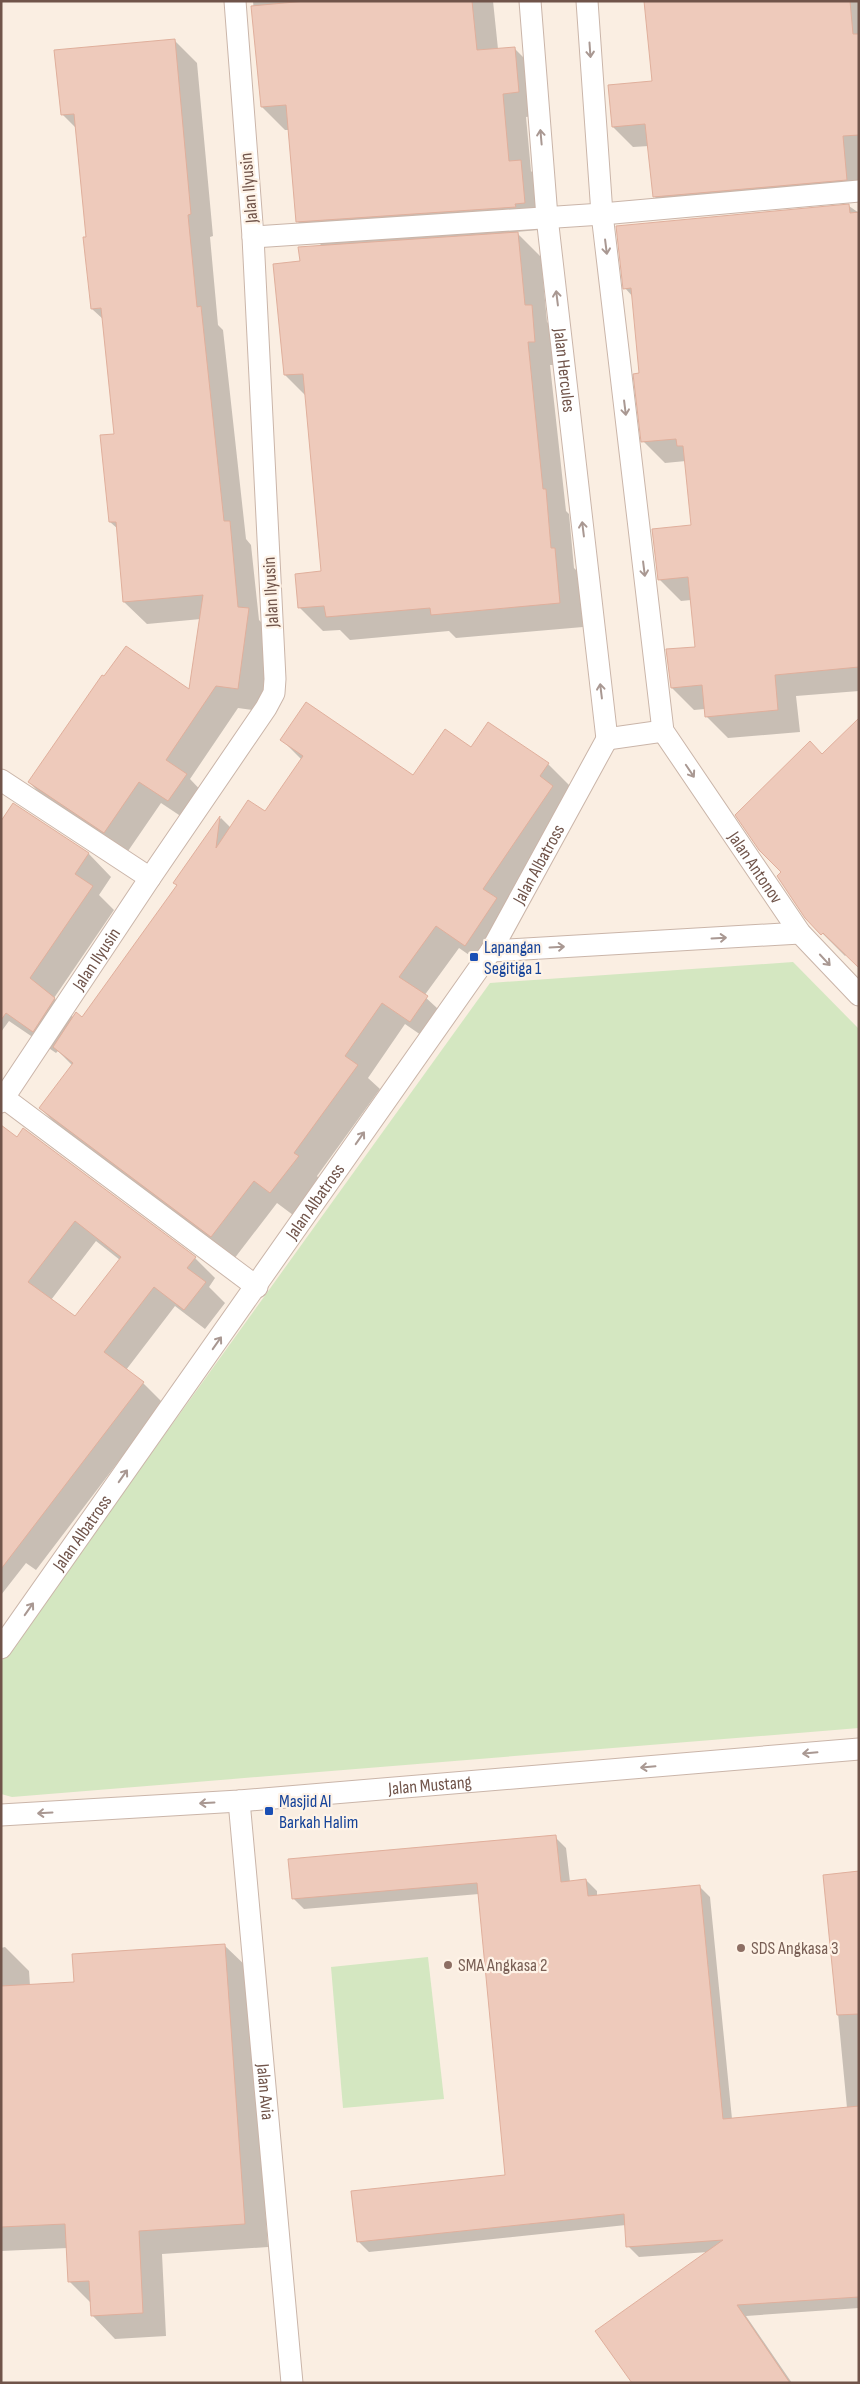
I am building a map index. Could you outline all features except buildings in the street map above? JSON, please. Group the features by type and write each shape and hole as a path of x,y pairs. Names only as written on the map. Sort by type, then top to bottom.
{"lane":[{"name":"Jalan Ilyusin","path":"3,1100 150,878 266,708 274,693 276,679 253,237 234,1"},
{"name":"Jalan Hercules","path":"530,1 547,217 607,739"},
{"path":"587,1 602,214 663,731 607,739"},
{"path":"253,237 602,214 859,191"},
{"name":"Jalan Antonov","path":"663,731 800,933 859,995"},
{"name":"Jalan Albatross","path":"1,1648 257,1287 491,951 607,739"},
{"path":"1,780 150,878"},
{"path":"491,951 800,933"},
{"path":"3,1100 257,1287"},
{"name":"Jalan Mustang","path":"1,1815 239,1801 859,1749"},
{"name":"Jalan Avia","path":"239,1801 292,2383"}],"green space":[{"path":"793,962 859,1029 859,1728 12,1797 1,1794 1,1662 490,983"},
{"path":"428,1957 444,2099 343,2108 331,1967"}],"place":[{"name":"Lapangan Segitiga 1","path":"474,957"},
{"name":"Masjid Al Barkah Halim","path":"269,1811"},
{"name":"SDS Angkasa 3","path":"741,1948"},
{"name":"SMA Angkasa 2","path":"448,1965"}]}
